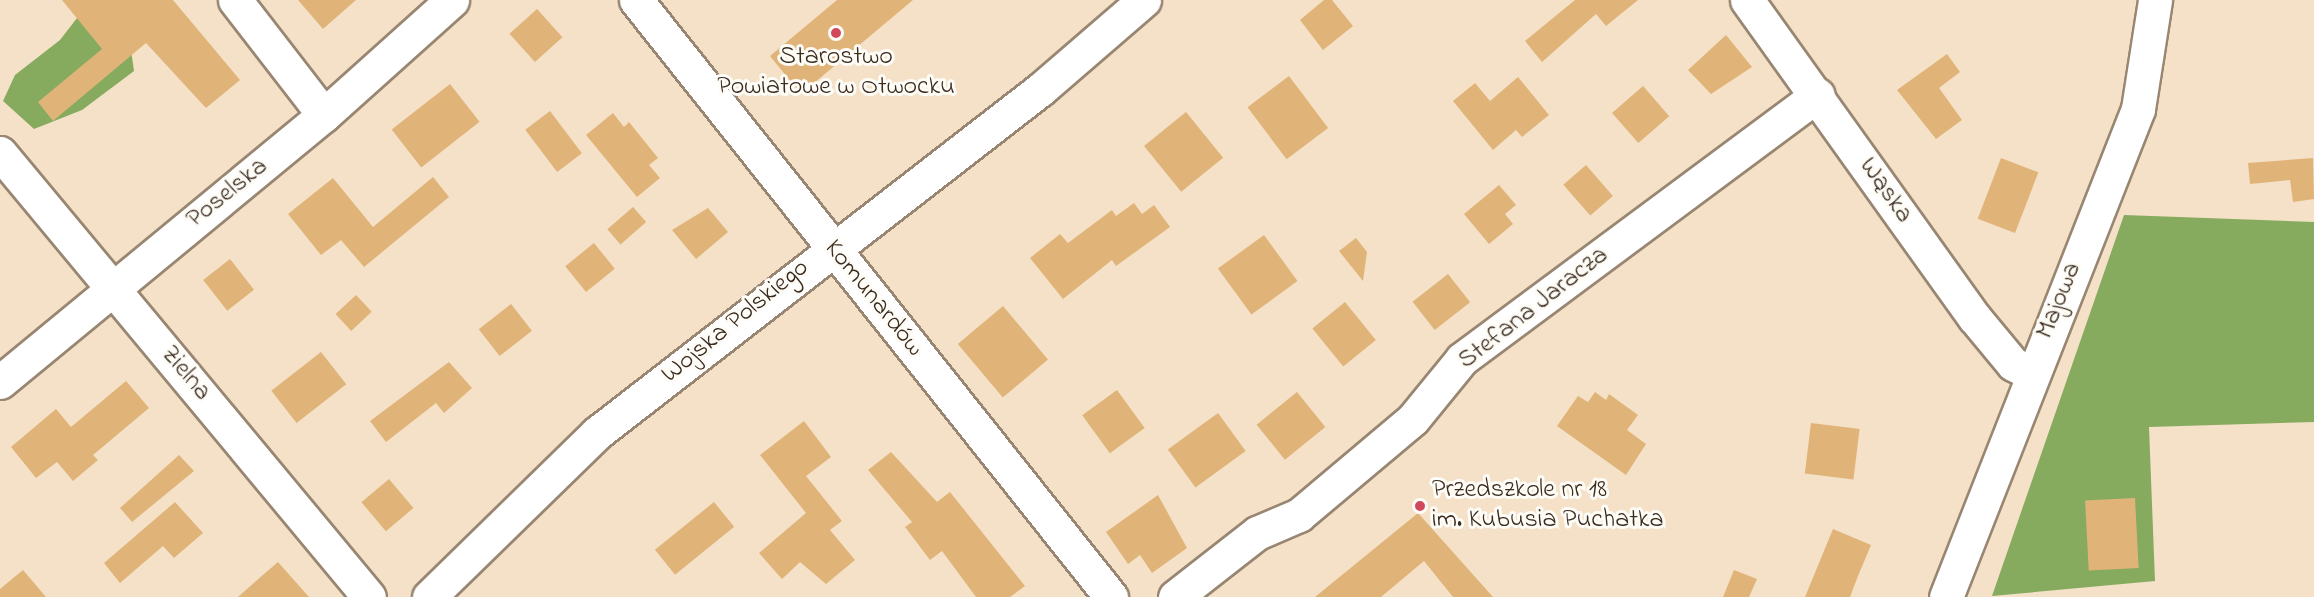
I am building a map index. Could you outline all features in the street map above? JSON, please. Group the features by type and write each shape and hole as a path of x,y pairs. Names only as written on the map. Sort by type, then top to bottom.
{"street":[{"path":"235,0 324,115"},
{"name":"Poselska","path":"0,382 324,115 452,0"},
{"name":"Komunardów","path":"636,0 1112,597"},
{"name":"Wojska Polskiego","path":"429,597 597,433 831,247 1041,89 1144,0"},
{"name":"Wąska","path":"1747,0 1818,95 1974,317 2013,363 2031,374"},
{"name":"Majowa","path":"1946,597 2031,374 2138,109 2155,0"},
{"name":"Stefana Jaracza","path":"1175,597 1257,533 1299,515 1413,419 1462,359 1818,95"},
{"name":"Zielna","path":"0,153 369,597"}],"green space":[{"path":"84,9 130,43 134,71 82,110 34,129 3,101 15,75 60,40"},
{"path":"2124,215 2314,222 2314,422 2149,427 2155,581 1992,596"}],"building":[{"path":"62,0 173,0 240,80 206,108 146,43 53,121 38,102 102,49"},
{"path":"298,0 356,0 323,29"},
{"name":"Starostwo Powiatowe w Otwocku","path":"837,0 913,0 801,94 770,56"},
{"path":"1324,0 1332,0 1353,26 1323,50 1300,20"},
{"path":"1575,0 1638,0 1606,26 1596,14 1542,62 1525,41"},
{"path":"537,9 562,37 535,62 510,34"},
{"path":"1726,35 1752,67 1711,94 1688,70"},
{"path":"1947,54 1960,72 1939,88 1962,120 1936,139 1897,90"},
{"path":"1289,76 1328,128 1287,159 1247,107"},
{"path":"1518,77 1549,115 1522,137 1516,130 1493,150 1453,101 1475,83 1490,101"},
{"path":"450,84 480,122 421,167 392,130"},
{"path":"1643,86 1669,116 1638,143 1612,113"},
{"path":"550,111 582,153 557,172 525,130"},
{"path":"1186,112 1223,158 1181,192 1144,146"},
{"path":"613,113 624,127 629,122 658,158 649,165 660,178 637,197 586,135"},
{"path":"2001,158 2038,172 2015,233 1978,219"},
{"path":"2313,158 2314,199 2293,202 2290,180 2250,184 2248,163"},
{"path":"1586,165 1613,196 1590,216 1563,185"},
{"path":"433,177 449,197 364,267 341,240 321,255 288,214 333,178 373,227"},
{"path":"1499,185 1516,205 1505,214 1513,224 1489,244 1464,214"},
{"path":"1134,203 1142,214 1154,205 1170,227 1116,266 1112,260 1063,299 1030,258 1060,234 1068,243 1112,210 1116,216"},
{"path":"633,207 646,222 620,244 607,229"},
{"path":"708,208 728,232 696,259 672,230"},
{"path":"1264,235 1298,281 1251,315 1218,269"},
{"path":"1356,238 1367,252 1363,281 1339,251"},
{"path":"594,243 615,269 586,292 565,266"},
{"path":"230,259 254,290 227,311 203,280"},
{"path":"1448,274 1470,302 1435,330 1413,302"},
{"path":"356,295 372,312 351,331 336,314"},
{"path":"1345,302 1376,340 1343,367 1312,328"},
{"path":"511,304 532,331 500,356 479,329"},
{"path":"1003,306 1048,360 1003,398 958,344"},
{"path":"321,352 346,384 297,423 271,391"},
{"path":"449,362 472,388 444,413 436,403 386,442 370,421"},
{"path":"126,381 149,408 93,455 98,460 73,481 57,462 36,478 11,447 56,409 71,427"},
{"path":"1117,390 1145,428 1110,453 1082,415"},
{"path":"1297,392 1325,427 1285,460 1257,425"},
{"path":"1595,392 1606,400 1609,394 1638,415 1627,430 1646,444 1626,475 1557,426 1578,396 1588,402"},
{"path":"1218,413 1246,451 1195,487 1168,449"},
{"path":"804,421 831,457 806,476 842,521 830,530 855,560 826,584 800,562 782,579 759,553 806,513 760,455"},
{"path":"1811,423 1860,429 1853,480 1805,474"},
{"path":"891,452 937,502 950,492 1025,586 1010,597 976,597 942,551 930,560 905,527 912,522 868,470"},
{"path":"179,455 194,471 132,522 120,508"},
{"path":"389,479 413,508 386,531 361,502"},
{"path":"1158,495 1187,548 1152,573 1140,555 1128,564 1106,532"},
{"path":"2135,498 2139,568 2089,571 2085,501"},
{"path":"175,502 203,533 174,558 163,546 120,583 104,563"},
{"path":"714,502 734,527 675,575 655,550"},
{"path":"1418,513 1493,597 1453,597 1424,561 1381,597 1315,597"},
{"path":"1833,529 1871,545 1850,597 1805,597"},
{"path":"278,562 309,597 238,597 264,574"},
{"path":"23,570 46,597 0,597 0,589"},
{"path":"1734,570 1757,579 1749,597 1723,597"}],"place":[{"name":"Starostwo Powiatowe w Otwocku","path":"836,33"},
{"name":"Przedszkole nr 18 im. Kubusia Puchatka","path":"1420,506"}]}
